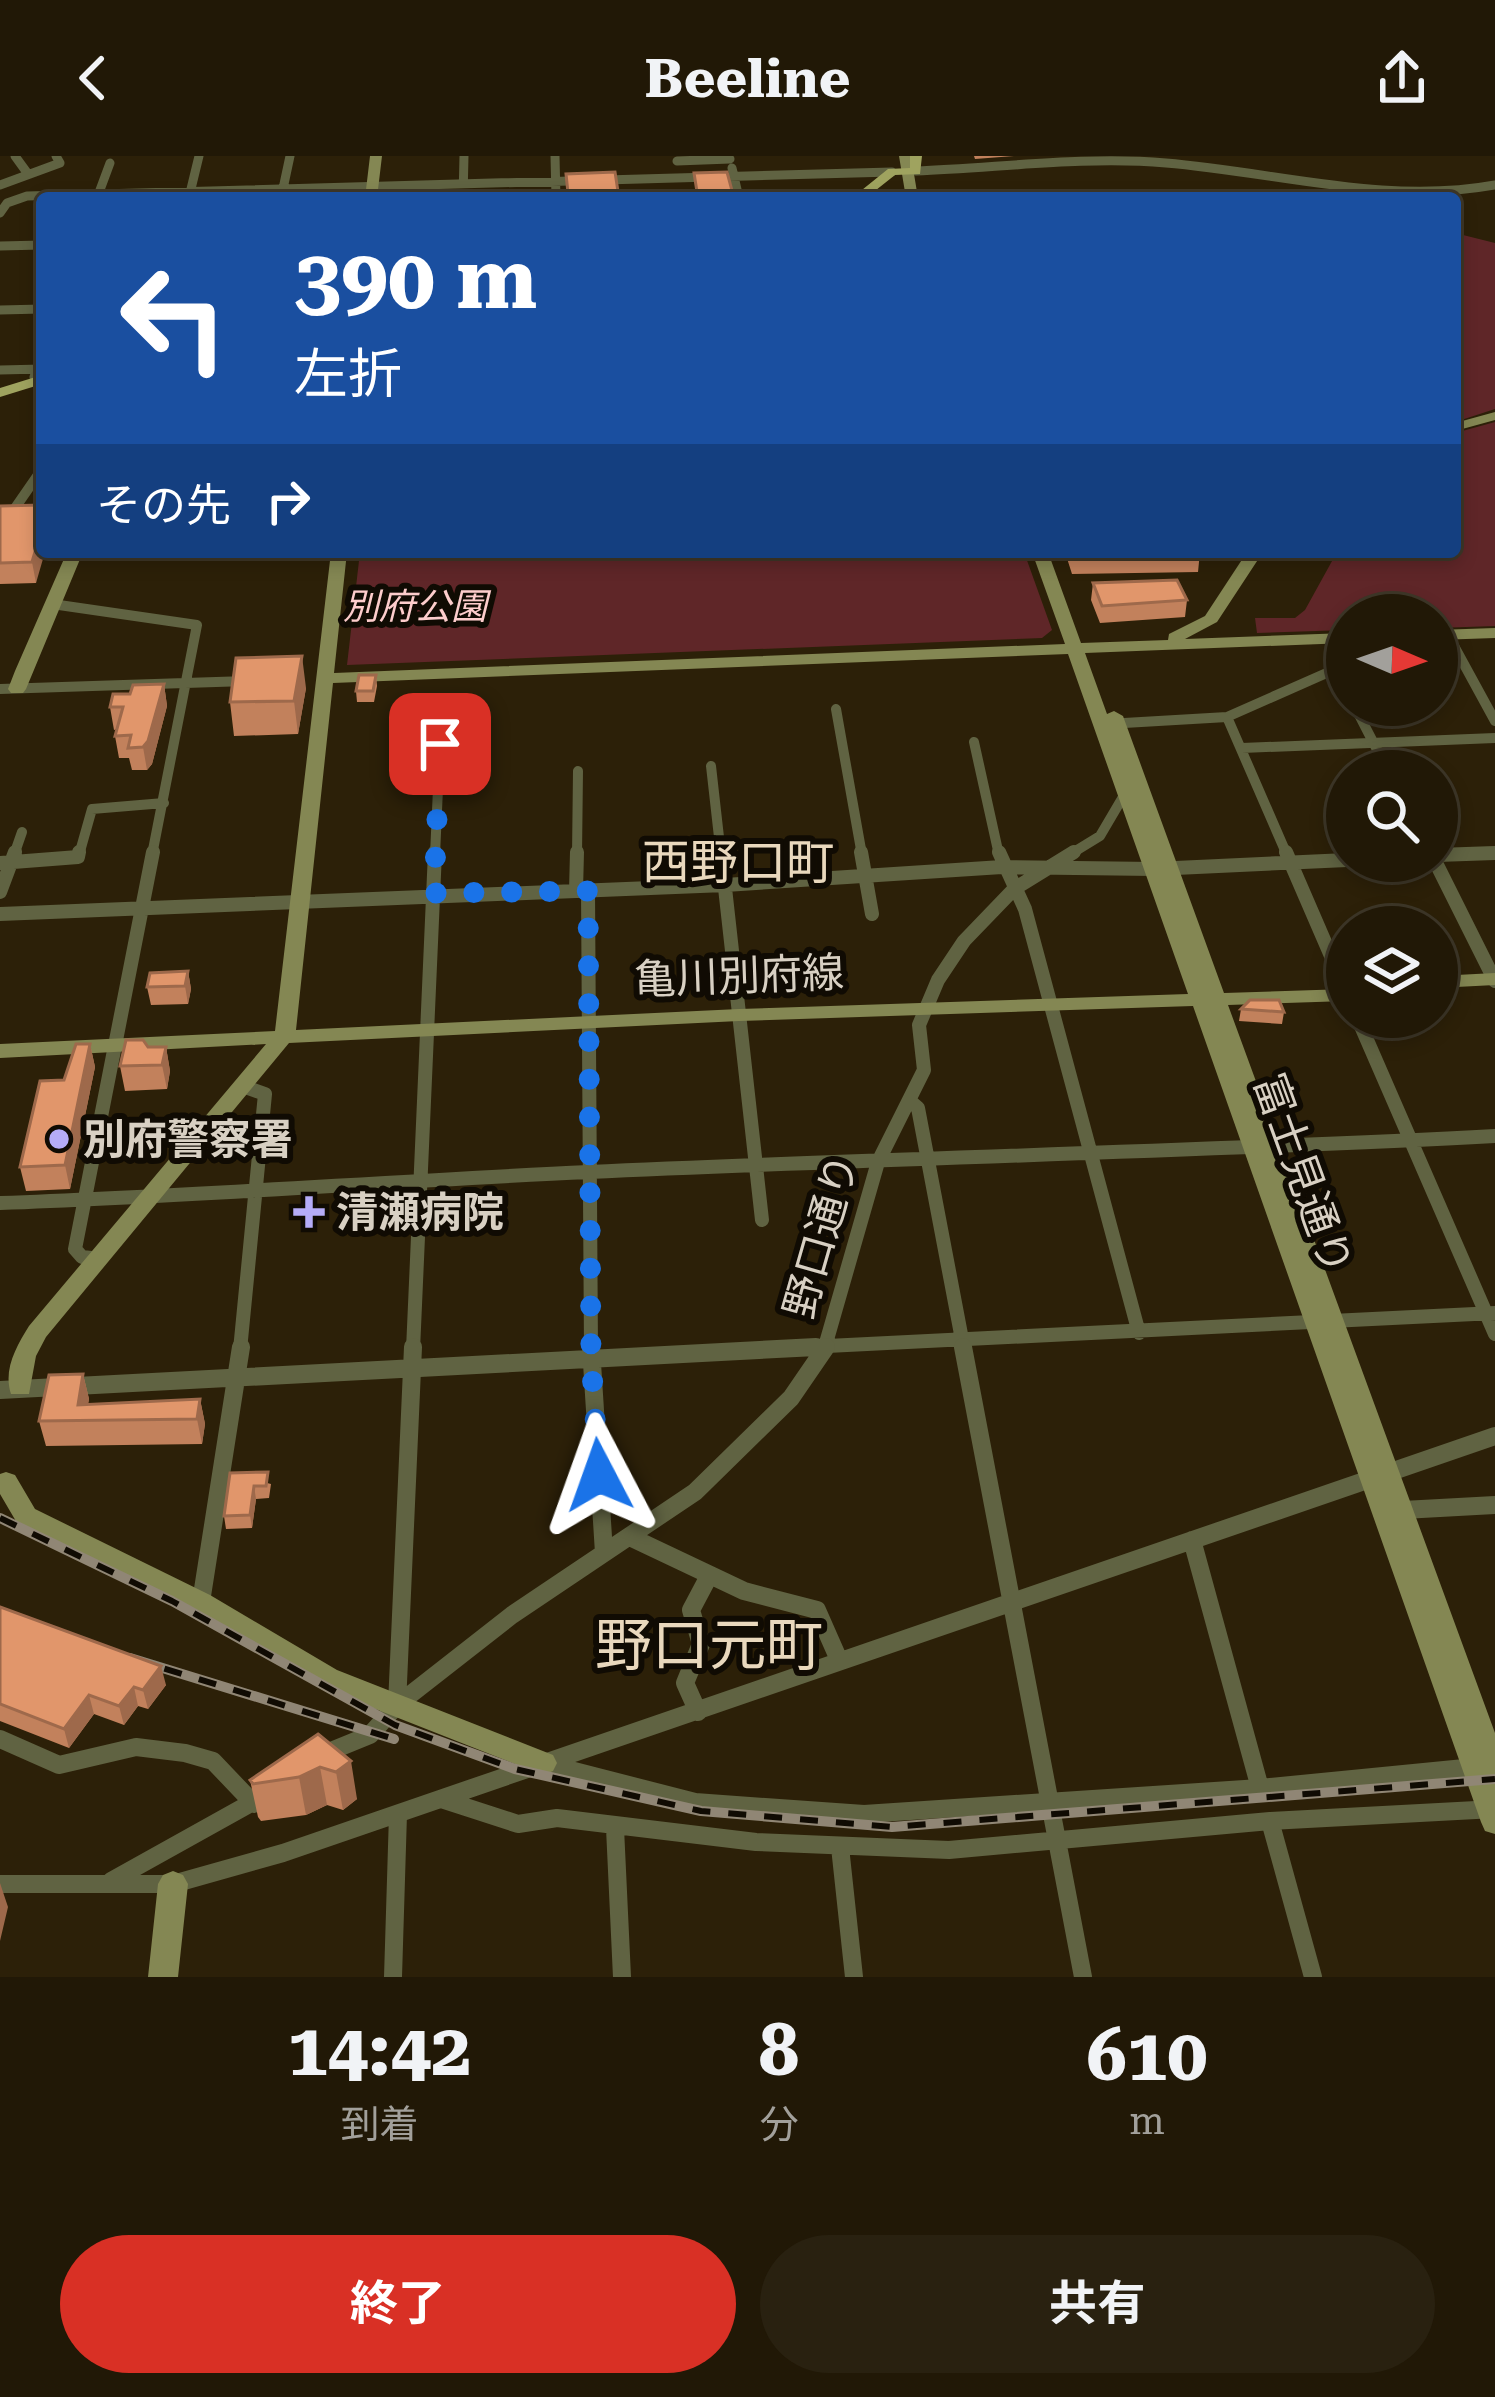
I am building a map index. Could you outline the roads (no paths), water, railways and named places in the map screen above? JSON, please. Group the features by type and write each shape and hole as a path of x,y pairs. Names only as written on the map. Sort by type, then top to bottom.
{"main road":[{"path":"868,192 907,168"},
{"path":"0,393 36,376"}],"street":[{"path":"15,156 28,174"},
{"path":"0,185 60,163 56,156"},
{"path":"190,192 199,156"},
{"path":"282,192 290,156"},
{"path":"372,191 376,156"},
{"path":"463,192 464,156"},
{"path":"555,156 556,192"},
{"path":"904,156 907,168"},
{"path":"677,161 730,157 738,192"},
{"path":"99,192 110,163"},
{"path":"327,192 907,168 1160,163 1334,181 1375,192"},
{"path":"1458,192 1495,185"},
{"path":"0,212 9,196"},
{"path":"0,246 36,245"},
{"path":"0,310 36,309"},
{"path":"0,370 36,375"},
{"path":"1461,426 1495,416"},
{"path":"8,506 36,476"},
{"path":"8,689 59,604 72,558"},
{"path":"338,558 284,1035 37,1332 10,1389 415,1364 1491,1313"},
{"path":"1043,558 1082,647"},
{"path":"1055,558 1082,647 1210,995"},
{"path":"1145,645 1207,623 1251,558"},
{"path":"59,604 197,625 75,1249 82,1257 100,1259"},
{"path":"1458,637 1495,633"},
{"path":"301,679 1326,639"},
{"path":"1458,662 1495,722"},
{"path":"1110,724 1227,717 1326,674"},
{"path":"8,689 254,681"},
{"path":"836,709 872,914"},
{"path":"1227,717 1326,943"},
{"path":"1364,726 1377,750"},
{"path":"1241,748 1495,738"},
{"path":"974,742 1002,867 1025,909 1138,1333"},
{"path":"397,1705 424,1183 440,744"},
{"path":"710,766 762,1220"},
{"path":"578,771 591,1358 604,1553"},
{"name":"野口通り","path":"311,1762 330,1749 370,1736 397,1705 512,1615 694,1492 791,1399 828,1344 878,1162 924,1070 919,1025 964,940 1014,889 1100,836 1132,784"},
{"path":"4,861 78,857 92,808 164,803"},
{"path":"0,892 4,861 22,832"},
{"path":"1458,856 1495,853"},
{"path":"0,914 434,893 724,885 1002,867 1163,868 1326,861"},
{"path":"1447,882 1495,982"},
{"path":"1458,982 1495,982"},
{"path":"1458,988 1495,982"},
{"name":"亀川別府線","path":"0,1040 284,1035 1326,991"},
{"name":"富士見通り","path":"1210,995 1230,1033 1263,1149"},
{"name":"富士見通り","path":"1210,995 1380,1477 1489,1767"},
{"path":"1366,1038 1491,1313 1495,1334"},
{"name":"亀川別府線","path":"0,1051 116,1041"},
{"path":"201,1602 238,1376 265,1094 244,1087"},
{"path":"910,1101 918,1108 1083,1977"},
{"path":"0,1203 256,1194 587,1172 1092,1157 1495,1136"},
{"path":"0,1884 173,1884 398,1814 1495,1436"},
{"name":"富士見通り","path":"1380,1477 1403,1510 1489,1767 1493,1813"},
{"path":"6,1482 26,1516 201,1602 327,1678 543,1763 695,1802 793,1813 887,1814 1489,1767"},
{"path":"1403,1510 1495,1505"},
{"path":"630,1538 709,1576 817,1610 839,1660"},
{"path":"1192,1540 1260,1788"},
{"path":"698,1712 686,1683 701,1644 691,1610 709,1576"},
{"path":"0,1739 59,1765 136,1747 185,1753 213,1761 254,1804"},
{"path":"111,1881 166,1846 254,1804 292,1776"},
{"path":"441,1799 518,1824 557,1818 615,1828 840,1847 949,1850 1270,1821 1493,1813"},
{"path":"393,1977 398,1814"},
{"path":"1270,1821 1313,1977"},
{"path":"615,1828 622,1977"},
{"path":"840,1847 854,1977"},
{"path":"163,1977 173,1884"}],"railway":[{"path":"0,1518 172,1601 395,1725 515,1769 701,1811 892,1827 1495,1779"},
{"path":"130,1658 394,1739"}],"place":[{"name":"別府警察署","path":"59,1139"},
{"name":"清瀬病院","path":"309,1212"}],"district":[{"name":"西野口町","path":"738,863"},
{"name":"野口元町","path":"709,1645"}],"park label":[{"name":"別府公園","path":"415,607"}]}
